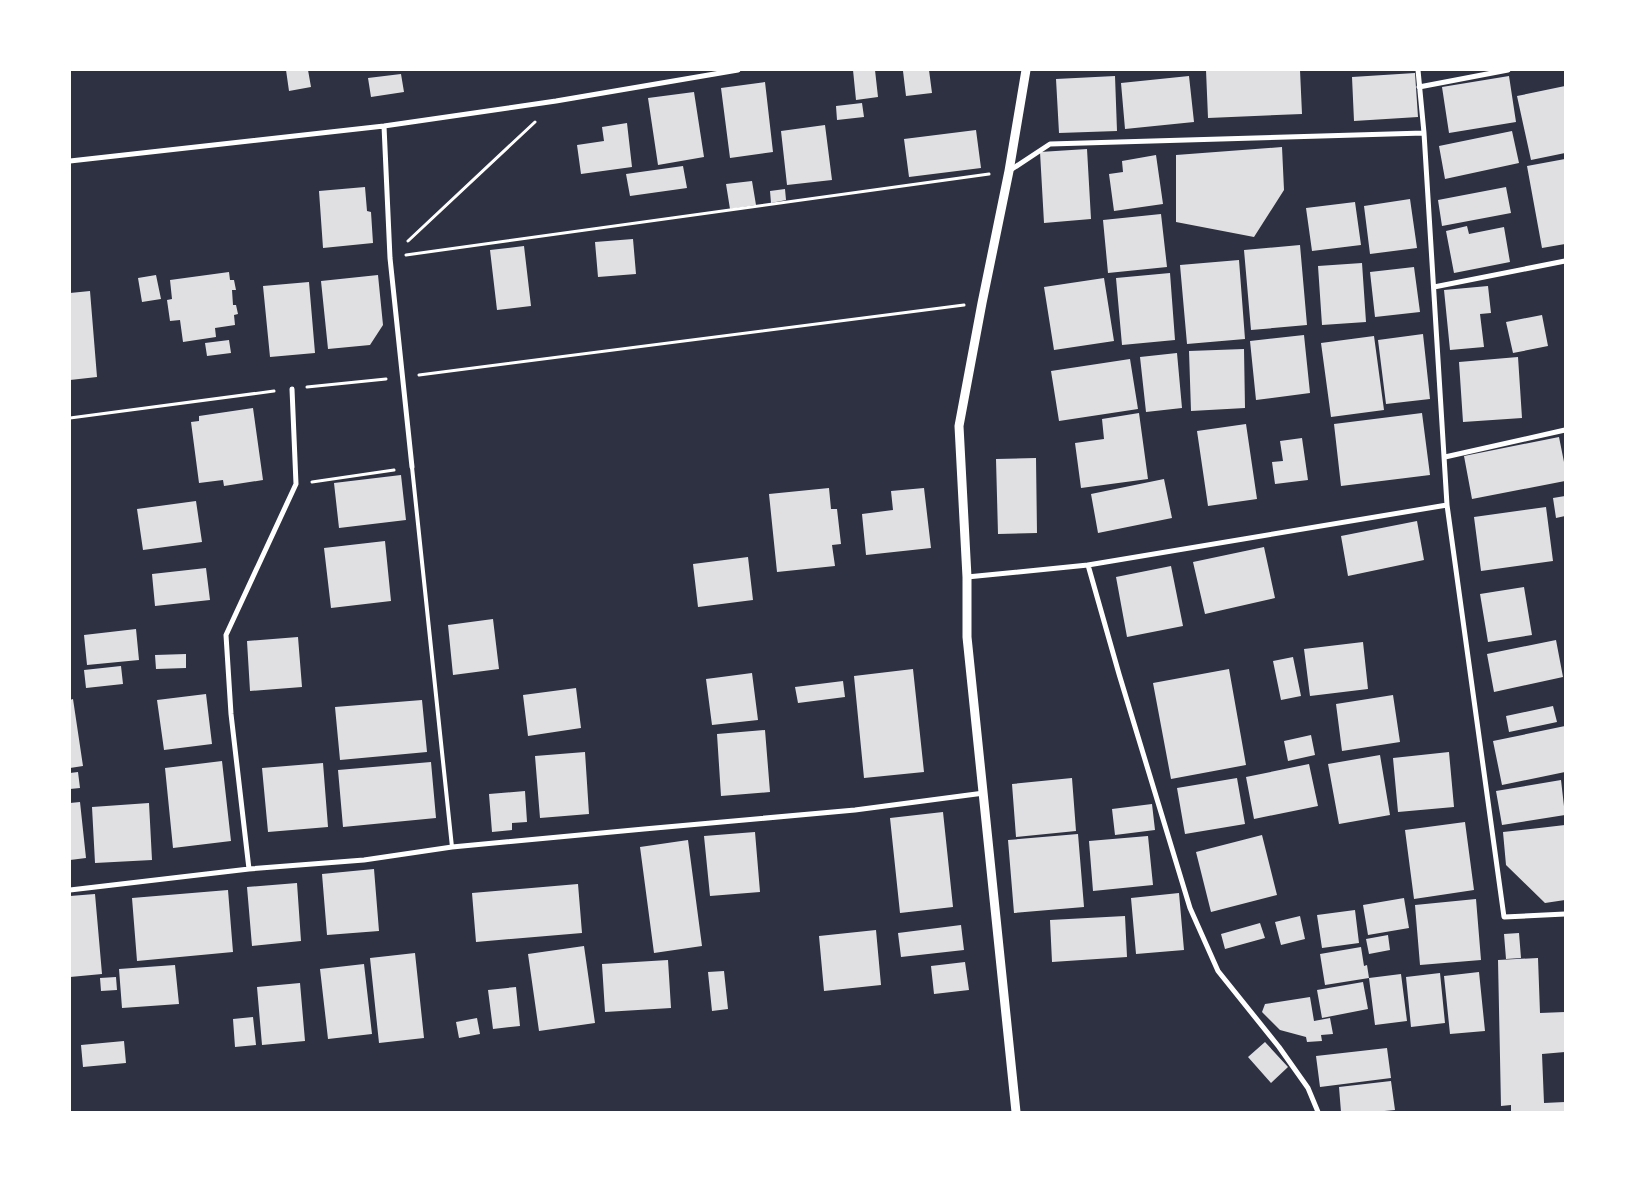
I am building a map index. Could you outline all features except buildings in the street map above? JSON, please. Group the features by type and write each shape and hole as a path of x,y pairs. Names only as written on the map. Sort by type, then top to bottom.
{"street":[{"path":"70,161 384,126 556,101 738,70"},
{"path":"1016,1112 984,793 966,637 967,577 959,426 1009,171 1026,70"},
{"path":"1418,70 1424,133 1447,506 1504,916 1565,914"},
{"path":"1419,87 1508,70"},
{"path":"384,126 390,258 412,467"},
{"path":"1009,171 1050,144 1424,133"},
{"path":"1434,288 1565,261"},
{"path":"249,869 231,714 226,635 296,484 292,389"},
{"path":"1445,457 1565,430"},
{"path":"967,577 1088,565 1447,506"},
{"path":"1088,565 1190,908 1218,971 1284,1054 1308,1088 1318,1112"},
{"path":"70,890 249,869 364,860 452,847 855,810 984,793"}],"lane":[{"path":"412,467 452,847"}],"path":[{"path":"390,258 520,138 556,101"},
{"path":"390,258 1009,171"},
{"path":"70,418 982,303"},
{"path":"296,484 412,467"}]}
